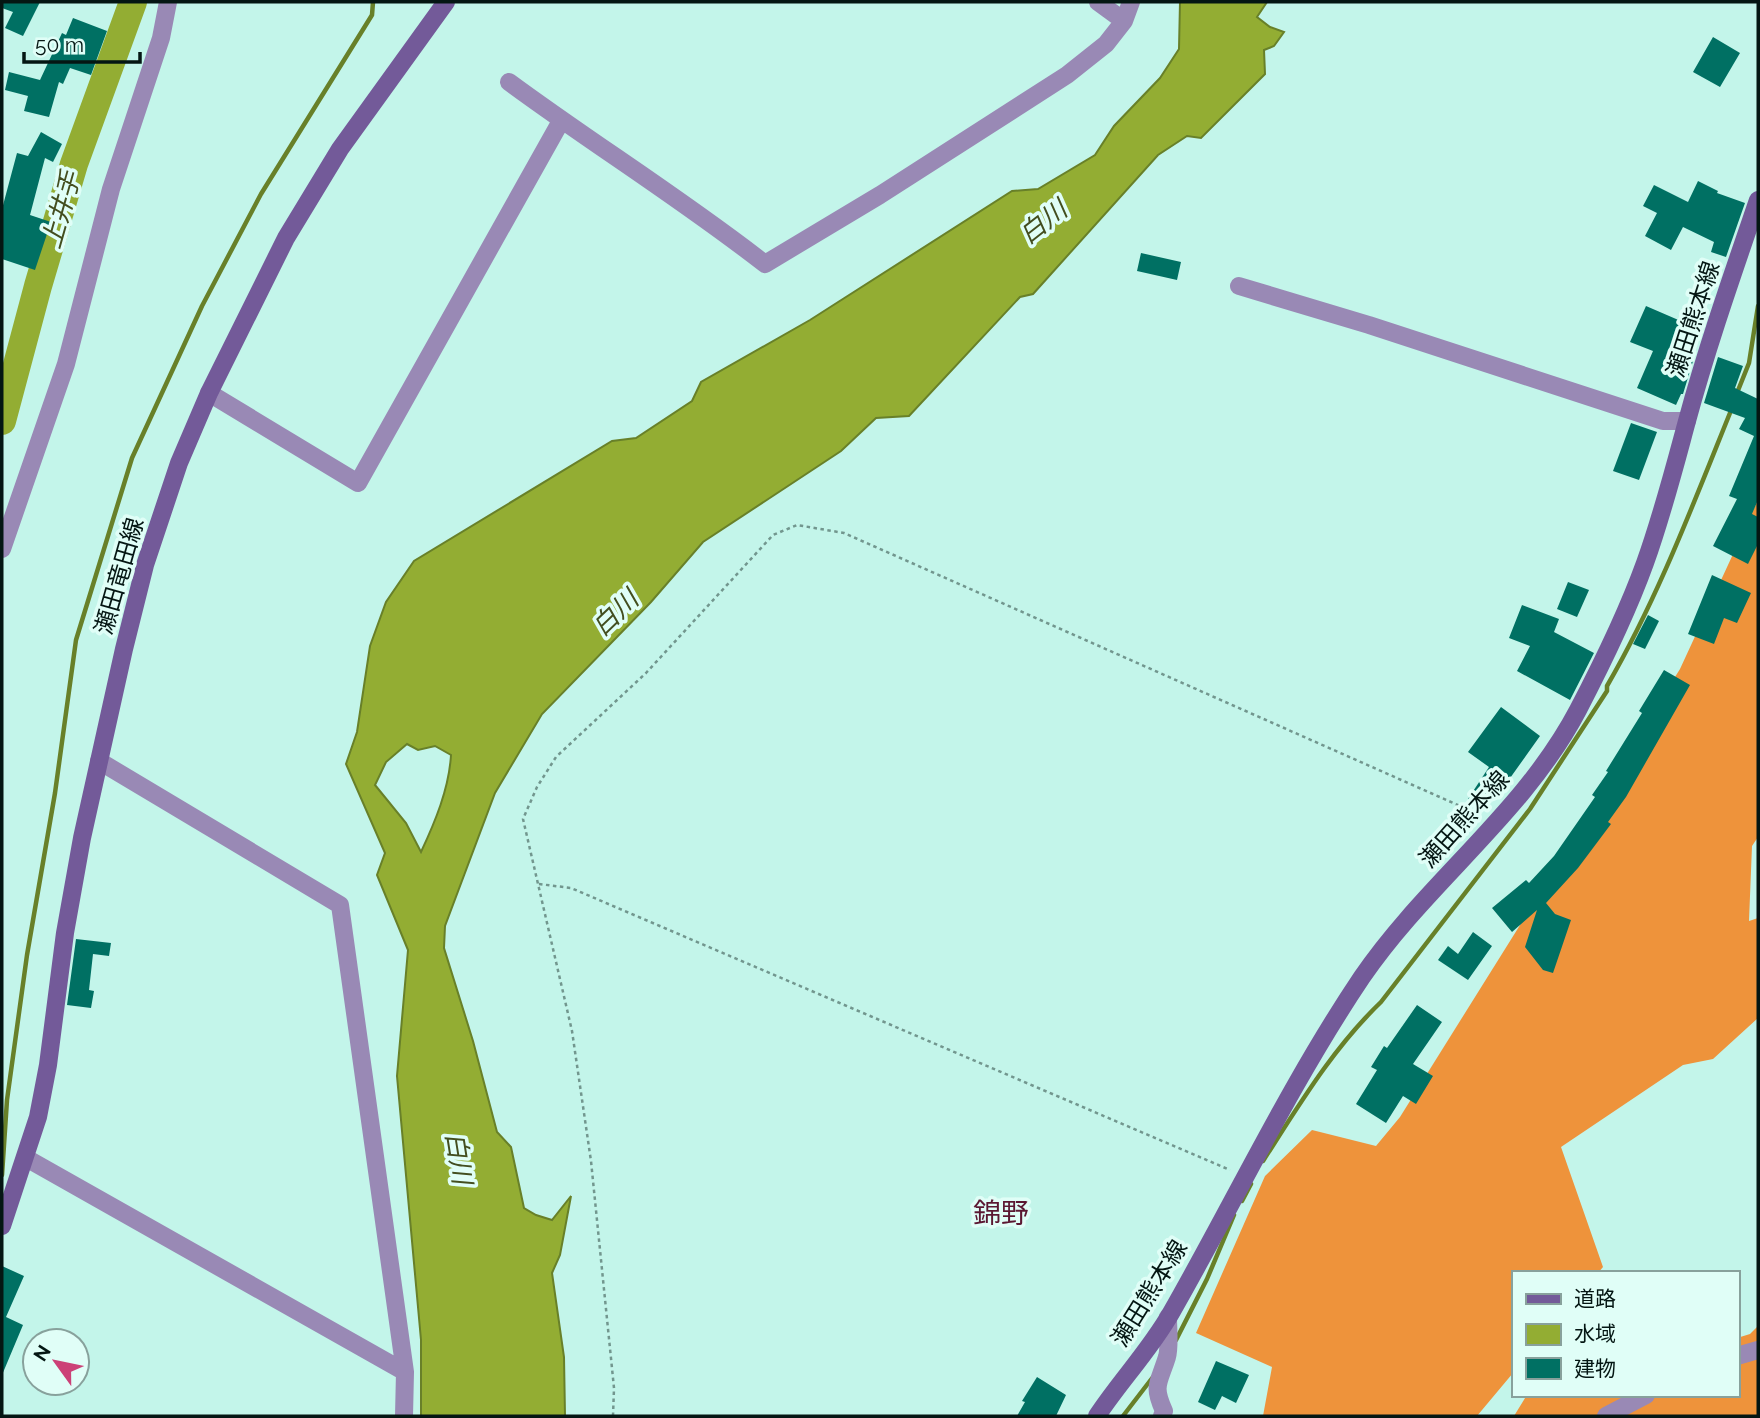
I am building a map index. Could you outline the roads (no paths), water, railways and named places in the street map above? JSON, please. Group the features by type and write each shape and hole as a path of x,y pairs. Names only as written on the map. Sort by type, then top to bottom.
{"main road":[{"name":"瀬田竜田線","path":"2,1226 38,1117 48,1065 65,933 99,761 145,565 179,463 209,393 286,238 340,149 446,2"},
{"name":"瀬田熊本線","path":"1097,1416 1168,1317 1309,1062 1364,975 1420,904 1487,834 1543,764 1576,714 1608,650 1644,565 1671,487 1687,421 1729,285 1758,201"}],"street":[{"path":"2,549 66,365 111,189 161,38 167,2"},
{"path":"1098,2 1124,21"},
{"path":"509,82 561,121 724,232 765,264 880,195 1067,75 1106,44 1124,21 1131,2"},
{"path":"209,393 359,483 561,121"},
{"path":"1238,286 1381,329 1663,421 1687,421"},
{"path":"99,761 340,905 405,1372 404,1416"},
{"path":"26,1158 405,1372"},
{"path":"1162,1416 1164,1412 1157,1395 1157,1381 1168,1355 1168,1317"},
{"path":"1739,1355 1758,1350"},
{"path":"1606,1416 1642,1397"}],"water":[{"name":"白川","path":"1180,2 1267,2 1257,17 1270,27 1284,32 1274,46 1264,50 1265,74 1201,138 1187,136 1158,155 1033,294 1020,297 909,416 876,418 841,451 703,542 651,602 542,714 495,793 445,926 444,948 473,1041 497,1132 511,1147 524,1208 552,1220 571,1196 560,1255 552,1273 564,1357 565,1416 421,1416 421,1340 397,1076 408,950 377,875 385,853 346,764 357,732 370,646 386,602 414,561 612,441 636,438 692,401 701,382 810,320 1012,191 1038,189 1095,155 1114,126 1160,78 1179,49","holes":["407,744 418,750 435,746 451,755 444,793 421,852 406,823 375,785 386,762"]}],"waterway":[{"name":"上井手","path":"2,421 74,164 133,2"},
{"path":"2,1175 7,1100 27,955 55,793 76,640 132,458 202,306 261,194 372,15 373,2"},
{"path":"1737,393 1749,363 1758,306"},
{"path":"1263,1161 1347,1038 1381,1002 1530,809 1607,691 1607,686 1643,619 1674,549 1732,408"},
{"path":"1242,1201 1251,1184"},
{"path":"1176,1340 1207,1279 1234,1215"},
{"path":"1123,1416 1153,1377"}],"district":[{"name":"錦野","path":"1001,1213"}]}
